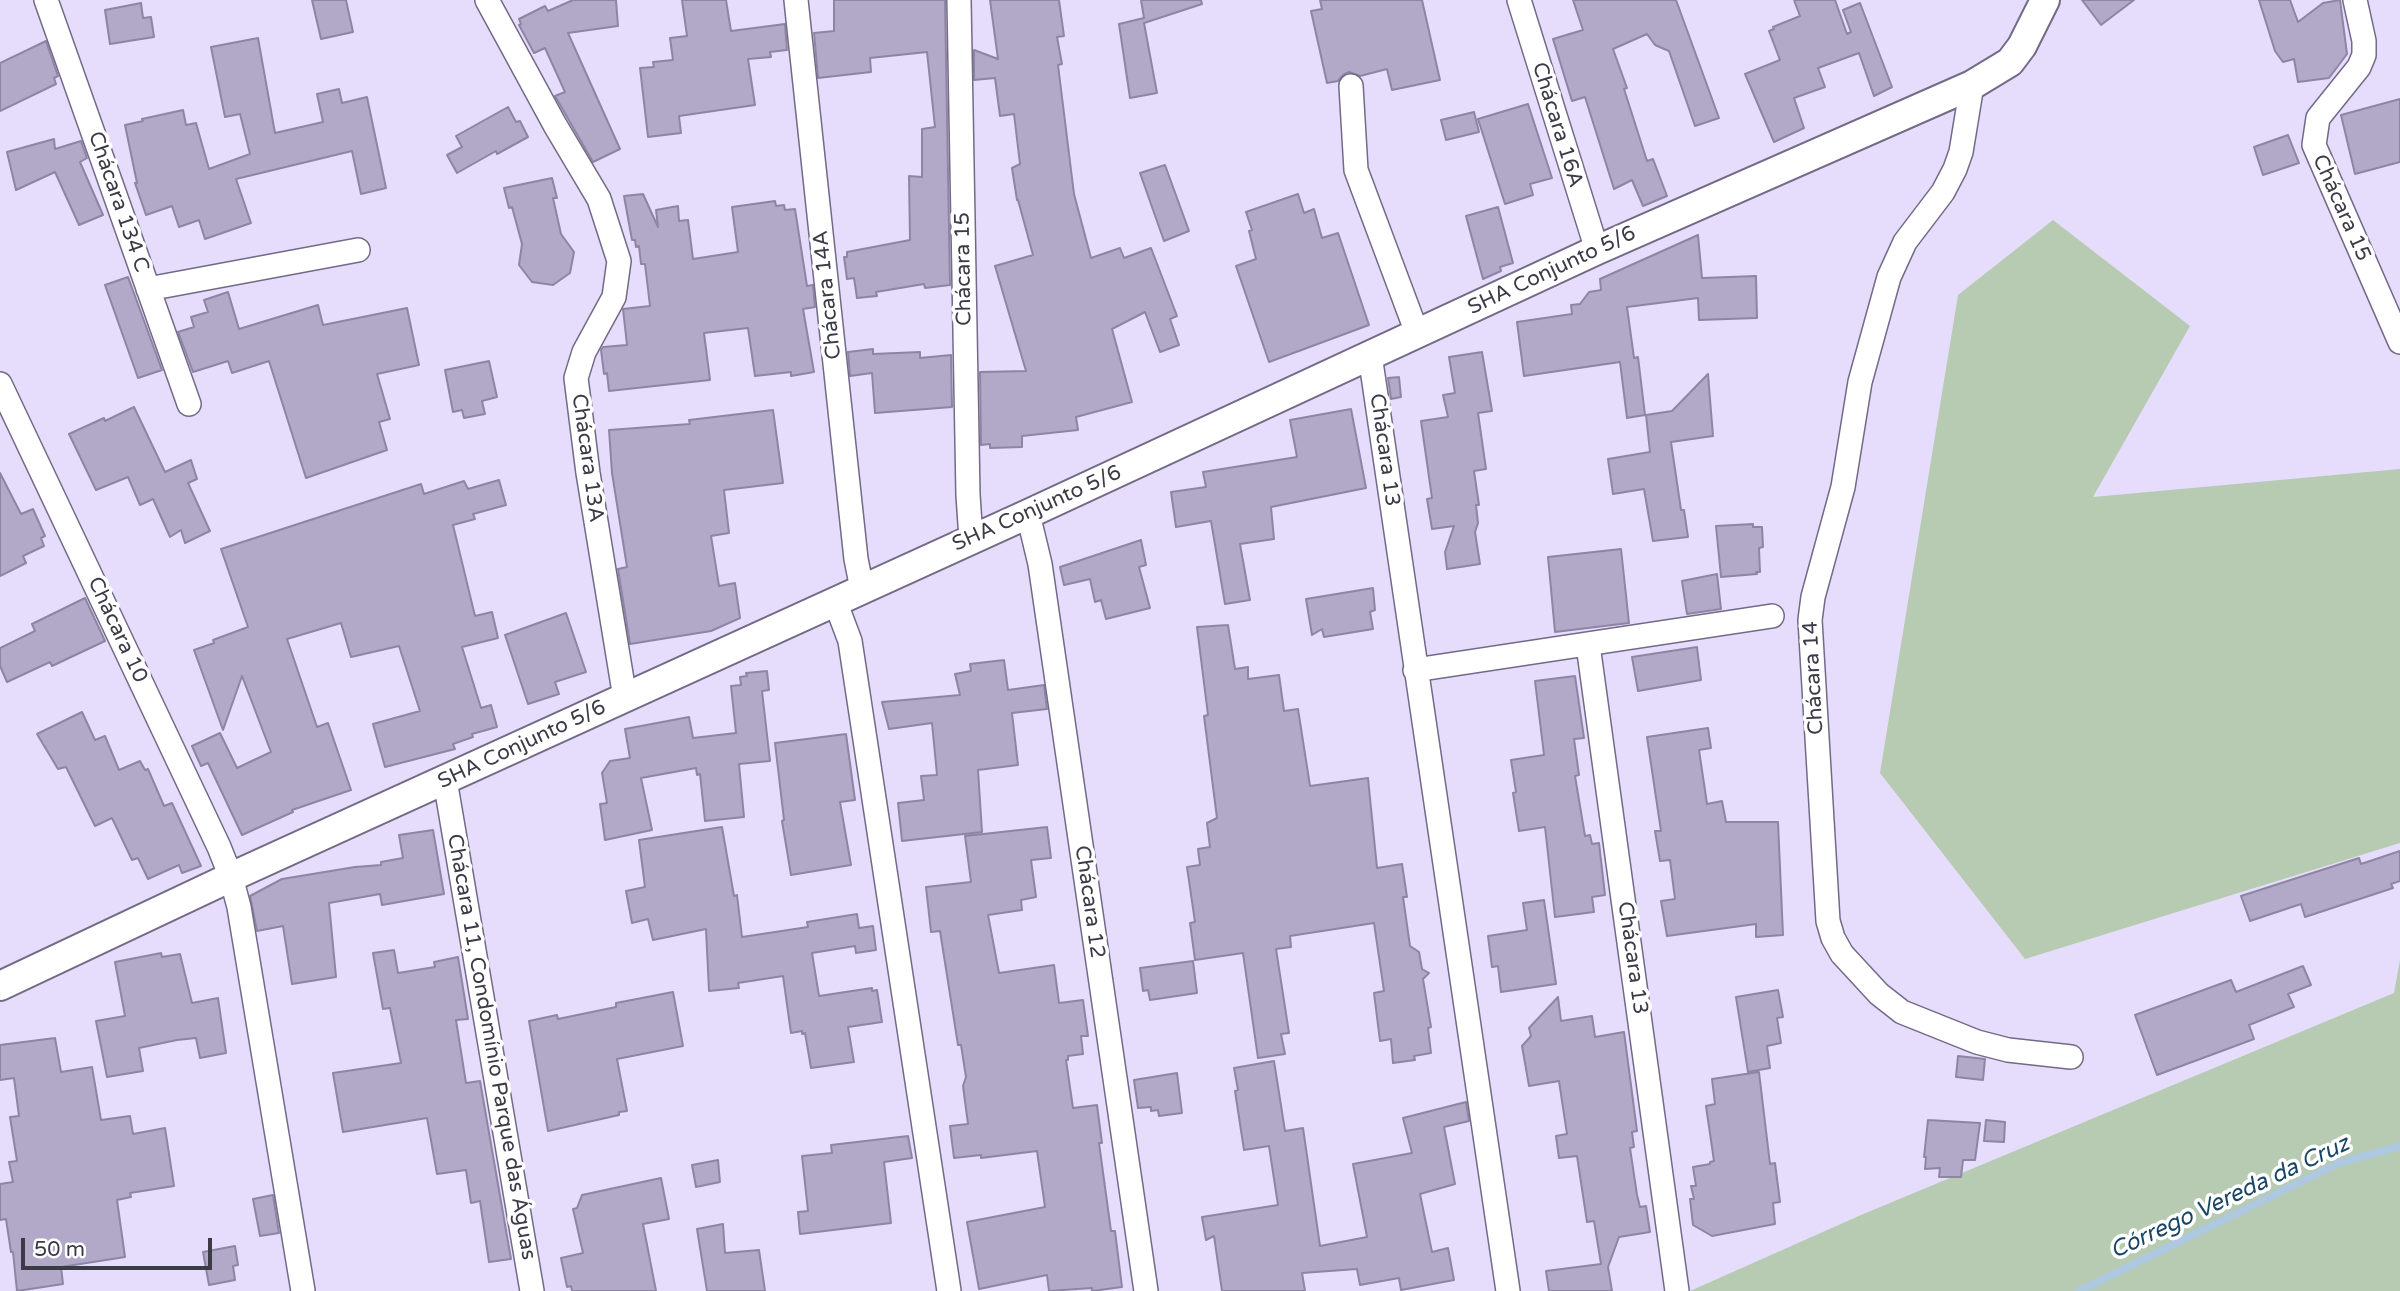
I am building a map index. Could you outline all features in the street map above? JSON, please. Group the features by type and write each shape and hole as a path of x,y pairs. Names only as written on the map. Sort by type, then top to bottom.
{"street":[{"name":"Chácara 134 C","path":"46,0 189,404"},
{"name":"Chácara 13A","path":"487,0 599,199 619,261 614,297 584,352 576,378 588,472 625,698"},
{"name":"Chácara 14A","path":"796,0 856,559 862,589"},
{"name":"Chácara 15","path":"959,0 971,539"},
{"name":"Chácara 16A","path":"1520,0 1597,250"},
{"name":"SHA Conjunto 5/6","path":"0,986 231,877 447,791 625,698 1597,250 1972,85 2010,62 2022,46 2045,0"},
{"name":"Chácara 15","path":"2355,0 2364,41 2364,55 2358,67 2318,118 2314,145 2400,342"},
{"name":"Chácara 14","path":"1972,85 1961,152 1955,169 1942,192 1905,242 1889,277 1860,383 1843,486 1813,597 1810,620 1828,921 1842,954 1879,994 1902,1012 1997,1048 2071,1057"},
{"path":"1351,86 1356,170 1417,333"},
{"path":"148,289 358,250"},
{"name":"Chácara 13","path":"1370,355 1508,1291"},
{"name":"Chácara 10","path":"0,384 231,877 239,907 303,1291"},
{"name":"Chácara 12","path":"1028,514 1040,564 1146,1291"},
{"path":"835,601 850,641 948,1291"},
{"path":"1415,670 1772,616"},
{"name":"Chácara 13","path":"1588,645 1676,1281"},
{"name":"Chácara 11, Condomínio Parque das Águas","path":"447,791 532,1291"}],"green space":[{"path":"2053,220 2190,326 2093,497 2400,469 2400,843 2025,959 1880,773 1958,295"},
{"path":"2400,960 2400,1291 1690,1291 1861,1215 2394,993"}],"building":[{"path":"312,0 346,0 353,32 321,39"},
{"path":"573,0 616,0 618,26 568,33 620,149 593,162 555,96 565,92 545,48 534,53 519,25 519,19 545,6 548,11"},
{"path":"682,0 726,0 731,31 785,24 787,50 770,52 771,57 748,59 755,105 679,116 681,133 648,137 640,68 654,67 653,62 673,60 670,38 687,36"},
{"path":"834,0 945,0 950,285 925,288 924,284 876,292 877,296 857,298 854,278 847,279 844,257 847,257 847,252 910,240 909,176 922,177 922,129 935,127 927,52 870,58 871,72 818,78 814,33 834,31"},
{"path":"990,0 1059,0 1064,36 1057,37 1062,64 1058,65 1074,194 1091,258 1120,248 1124,258 1151,248 1177,316 1170,319 1179,345 1160,352 1145,312 1112,329 1132,402 1076,417 1078,430 1022,436 1022,447 990,448 990,444 981,445 980,372 1026,371 995,266 1033,255 1017,200 1012,168 1020,164 1014,114 1000,116 995,78 974,80 974,50 998,59"},
{"path":"1141,0 1201,0 1202,4 1144,23 1157,93 1130,98 1119,24 1144,18"},
{"path":"1320,0 1422,0 1440,80 1392,90 1387,69 1360,76 1349,72 1338,81 1327,83 1311,11 1322,9"},
{"path":"1573,0 1676,0 1719,118 1695,126 1669,51 1655,45 1647,34 1613,49 1647,161 1653,159 1667,196 1643,206 1632,180 1614,189 1585,97 1572,101 1553,39 1583,30"},
{"path":"1794,0 1835,0 1847,34 1851,32 1843,10 1860,3 1892,87 1874,96 1859,53 1818,68 1825,87 1794,98 1804,128 1774,142 1745,74 1780,60 1769,31 1800,16"},
{"path":"2082,0 2134,0 2101,25"},
{"path":"2259,0 2290,0 2298,22 2323,3 2340,0 2347,54 2329,78 2298,82 2294,59 2283,62 2275,51"},
{"path":"141,3 143,18 151,17 154,37 110,44 105,10"},
{"path":"258,38 275,133 323,122 317,94 339,89 342,103 367,97 386,188 361,194 352,151 236,179 251,223 205,239 199,220 179,227 172,206 146,215 135,183 125,125 183,110 186,125 196,123 209,169 250,154 240,114 225,117 211,47"},
{"path":"46,41 58,76 54,78 56,84 0,111 0,63"},
{"path":"2400,99 2400,162 2355,174 2341,115"},
{"path":"1528,104 1552,178 1530,184 1533,195 1505,204 1478,119"},
{"path":"508,107 516,122 520,121 528,137 457,173 447,155 462,147 456,136"},
{"path":"1474,112 1479,132 1446,140 1441,120"},
{"path":"2288,135 2299,163 2263,175 2254,147"},
{"path":"54,139 55,149 81,141 87,158 80,162 103,215 79,225 55,172 16,190 7,152"},
{"path":"1165,165 1189,231 1164,241 1140,173"},
{"path":"552,178 557,198 553,198 561,234 574,252 570,273 553,285 532,282 519,265 522,244 504,188"},
{"path":"643,194 658,227 656,210 678,206 679,221 688,220 693,259 738,252 732,207 775,201 776,206 784,205 785,210 795,209 807,286 813,285 815,307 803,309 814,372 791,376 791,372 755,376 748,328 704,333 710,380 609,391 601,350 603,347 627,345 623,309 650,306 645,264 641,264 639,246 636,247 635,240 632,240 624,196"},
{"path":"1298,194 1304,213 1314,209 1322,238 1338,233 1369,325 1269,362 1236,266 1256,259 1249,231 1252,230 1246,212"},
{"path":"1498,207 1513,263 1500,267 1501,271 1483,279 1466,216"},
{"path":"1698,235 1702,278 1756,276 1757,318 1699,320 1698,298 1627,307 1634,358 1638,357 1645,415 1627,418 1620,362 1524,376 1517,322 1572,314 1571,305 1580,304 1589,292 1601,290 1600,279"},
{"path":"128,277 162,370 138,378 105,285"},
{"path":"228,292 239,329 318,305 323,325 407,308 419,365 377,374 390,419 379,422 387,450 306,478 269,361 232,373 228,361 193,372 178,332 194,327 191,317 208,312 204,300"},
{"path":"873,349 873,354 920,352 920,358 951,355 952,407 875,413 872,373 850,376 848,352"},
{"path":"1482,352 1492,411 1478,413 1486,469 1474,471 1479,505 1476,505 1478,523 1475,532 1480,564 1447,569 1445,552 1454,526 1432,529 1427,499 1432,498 1421,421 1448,417 1443,395 1455,393 1449,357"},
{"path":"489,361 497,397 482,401 485,414 464,418 462,410 453,412 445,370"},
{"path":"1708,374 1713,436 1671,442 1681,510 1684,510 1688,537 1653,541 1644,489 1613,494 1608,459 1650,452 1646,415 1672,411"},
{"path":"1399,377 1401,397 1391,399 1388,378"},
{"path":"134,407 165,472 191,460 197,479 188,483 210,531 185,543 181,530 170,537 153,499 140,505 128,477 96,490 69,434"},
{"path":"1351,409 1366,488 1271,507 1274,539 1240,544 1250,600 1225,604 1211,521 1176,527 1171,492 1206,487 1203,472 1297,457 1290,420"},
{"path":"773,410 783,483 724,490 729,533 711,536 719,586 735,583 740,618 711,631 630,644 618,569 627,567 612,473 609,430 690,424 689,420"},
{"path":"0,473 21,514 33,509 45,536 41,538 44,546 23,556 26,563 0,576"},
{"path":"499,480 506,505 473,514 475,519 453,525 475,616 492,612 498,638 462,647 481,708 491,705 497,727 472,734 473,737 453,744 455,749 385,767 373,724 420,711 399,646 351,657 341,623 287,639 317,727 328,723 351,790 292,810 293,812 242,835 208,763 201,766 192,746 220,733 237,768 271,752 242,676 223,730 194,650 248,627 221,549 421,484 424,494 464,481 468,489"},
{"path":"1753,524 1753,527 1762,527 1760,572 1721,577 1716,526"},
{"path":"1141,540 1146,565 1139,567 1150,608 1106,619 1101,600 1095,602 1090,579 1064,585 1060,567"},
{"path":"1621,549 1629,623 1555,632 1548,557"},
{"path":"1717,574 1721,609 1687,614 1682,581"},
{"path":"1373,588 1375,610 1370,612 1373,629 1324,637 1322,629 1312,635 1306,599"},
{"path":"85,598 105,641 52,666 50,662 7,682 0,666 0,648 35,631 32,624"},
{"path":"566,613 586,672 555,682 559,694 528,704 505,635"},
{"path":"1228,625 1235,669 1248,667 1248,679 1279,675 1284,711 1298,709 1310,786 1368,778 1377,868 1402,864 1407,897 1403,897 1410,946 1419,952 1422,969 1429,973 1423,979 1431,1027 1428,1028 1431,1053 1414,1056 1415,1060 1393,1063 1391,1039 1380,1041 1374,993 1384,991 1374,923 1290,936 1291,947 1276,949 1289,1033 1281,1034 1285,1054 1258,1058 1243,953 1195,960 1190,923 1195,922 1187,867 1200,865 1198,849 1210,847 1207,823 1217,818 1204,716 1208,715 1197,627"},
{"path":"1697,647 1701,680 1638,691 1632,657"},
{"path":"1004,660 1008,690 1044,685 1047,709 1012,713 1018,765 978,770 982,832 902,841 898,803 924,800 921,776 937,775 932,723 889,729 882,702 960,695 955,674 971,671 970,664"},
{"path":"767,671 769,690 762,691 770,761 739,764 744,817 705,821 700,774 697,775 696,768 641,778 652,830 605,840 600,804 607,803 602,773 610,761 630,758 625,729 689,717 693,738 736,733 731,686 741,685 740,677 747,676 746,673"},
{"path":"1575,676 1584,738 1574,739 1579,775 1575,776 1585,836 1590,835 1592,844 1599,843 1605,895 1592,897 1594,912 1555,917 1545,827 1519,831 1511,760 1544,755 1535,681"},
{"path":"82,712 95,740 105,736 119,770 140,761 145,770 148,769 164,806 172,803 201,866 182,873 179,865 148,879 138,858 132,860 112,818 95,826 66,767 58,769 37,734"},
{"path":"1708,728 1711,748 1699,750 1707,804 1722,801 1726,822 1778,822 1783,935 1756,937 1756,924 1667,936 1661,901 1675,899 1670,860 1660,861 1655,831 1661,831 1647,737"},
{"path":"846,734 855,800 840,802 851,865 791,875 782,821 775,743"},
{"path":"722,827 734,896 737,895 742,937 808,927 807,922 857,914 859,928 873,926 876,950 856,953 855,946 812,953 819,996 872,988 872,991 877,990 882,1022 848,1027 854,1062 811,1068 805,1033 791,1033 783,976 738,983 739,988 709,991 706,929 653,940 648,919 632,923 626,891 645,887 639,840"},
{"path":"1047,827 1051,858 1031,860 1036,897 1021,900 1022,910 988,915 999,973 1054,965 1059,1003 1083,1000 1088,1036 1081,1036 1083,1054 1068,1056 1066,1060 1073,1108 1097,1105 1102,1143 1099,1143 1111,1231 1115,1231 1122,1287 1092,1291 1092,1288 1049,1291 1047,1275 979,1289 967,1222 1045,1207 1037,1151 981,1158 981,1155 954,1158 950,1126 968,1124 963,1086 966,1077 961,1045 958,1045 940,931 931,932 926,887 971,882 965,836"},
{"path":"433,830 444,894 382,905 380,894 329,903 336,977 292,984 283,926 257,931 250,896 282,879 381,865 381,862 403,858 399,835"},
{"path":"2400,851 2400,881 2391,884 2393,888 2305,917 2301,904 2250,921 2241,896 2359,858 2361,864"},
{"path":"1544,900 1556,984 1501,992 1498,966 1492,967 1488,936 1527,930 1523,903"},
{"path":"394,950 398,973 435,967 434,962 458,957 468,1019 456,1020 466,1083 480,1081 511,1259 489,1262 480,1201 471,1203 466,1170 437,1174 427,1118 343,1132 333,1073 401,1063 390,1008 383,1009 373,953"},
{"path":"161,953 162,957 180,954 192,1003 218,998 226,1053 200,1058 196,1038 177,1040 139,1048 143,1071 107,1077 96,1021 125,1016 115,962"},
{"path":"1193,961 1197,993 1150,1000 1148,990 1143,991 1140,968"},
{"path":"2303,966 2311,985 2288,994 2294,1007 2249,1025 2254,1039 2157,1075 2135,1015 2231,980 2236,992"},
{"path":"1778,990 1783,1017 1777,1018 1781,1043 1767,1046 1770,1068 1748,1072 1736,997"},
{"path":"673,992 683,1046 617,1059 627,1111 548,1131 529,1021 557,1015 558,1019 616,1007 616,1003"},
{"path":"1558,997 1561,1021 1592,1016 1595,1037 1624,1032 1637,1131 1632,1132 1634,1147 1630,1148 1637,1195 1640,1207 1646,1206 1650,1232 1619,1237 1608,1267 1612,1291 1549,1291 1546,1271 1601,1264 1594,1221 1587,1222 1577,1156 1559,1158 1556,1136 1567,1134 1559,1081 1529,1086 1522,1046 1531,1036 1529,1028"},
{"path":"55,1038 61,1072 92,1067 101,1120 130,1116 133,1134 165,1128 174,1186 130,1193 131,1197 117,1200 125,1257 61,1267 63,1284 17,1291 6,1219 0,1220 0,1184 13,1182 9,1162 17,1161 10,1117 19,1116 14,1078 0,1080 0,1045"},
{"path":"1958,1056 1985,1059 1983,1080 1956,1077"},
{"path":"1274,1061 1285,1131 1303,1128 1320,1246 1367,1237 1353,1164 1412,1153 1403,1118 1466,1102 1469,1121 1444,1127 1455,1184 1420,1194 1432,1252 1448,1248 1454,1280 1401,1290 1399,1278 1360,1285 1357,1269 1302,1273 1305,1291 1222,1291 1214,1236 1206,1240 1202,1217 1278,1205 1269,1146 1244,1150 1234,1068"},
{"path":"1759,1072 1770,1164 1775,1163 1780,1202 1773,1203 1775,1224 1712,1236 1693,1225 1690,1199 1694,1199 1691,1186 1696,1186 1693,1167 1714,1161 1706,1106 1715,1104 1712,1079"},
{"path":"1177,1073 1182,1113 1159,1116 1158,1110 1151,1111 1151,1107 1138,1108 1134,1080"},
{"path":"1928,1120 1980,1123 1975,1160 1963,1160 1961,1177 1939,1177 1940,1168 1925,1169"},
{"path":"1986,1120 2005,1122 2004,1142 1984,1141"},
{"path":"908,1136 912,1158 884,1162 891,1223 800,1234 798,1212 808,1211 802,1156 832,1153 831,1145"},
{"path":"718,1160 720,1182 696,1187 692,1165"},
{"path":"661,1178 669,1219 643,1224 656,1291 572,1291 571,1286 567,1287 561,1258 583,1253 573,1209 577,1208 582,1195"},
{"path":"273,1195 279,1233 260,1236 253,1199"},
{"path":"723,1224 725,1253 759,1250 765,1291 707,1291 697,1229"},
{"path":"235,1246 238,1265 233,1266 235,1280 209,1285 203,1252"}],"waterway":[{"name":"Córrego Vereda da Cruz","path":"2079,1291 2339,1163 2400,1146"}]}
